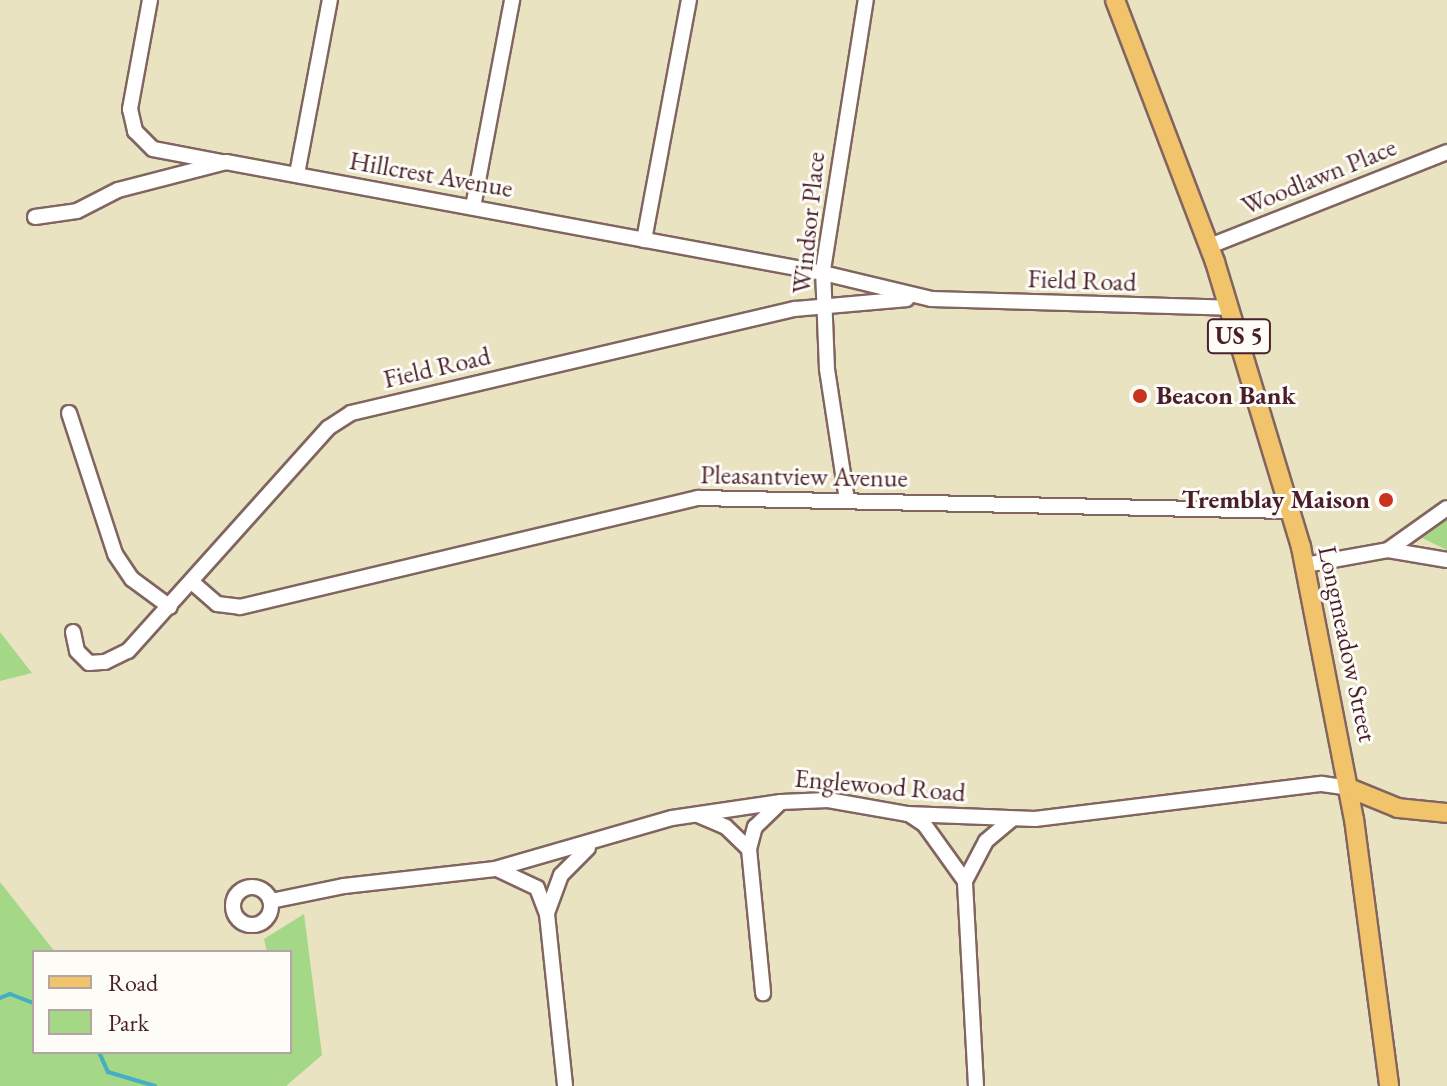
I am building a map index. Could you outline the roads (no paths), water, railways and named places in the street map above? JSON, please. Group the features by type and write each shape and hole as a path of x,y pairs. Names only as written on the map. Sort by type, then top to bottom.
{"main road":[{"name":"Longmeadow Street","path":"1115,0 1210,246 1305,565 1349,788 1389,1086"},
{"path":"1349,788 1398,808 1447,813"}],"street":[{"path":"150,0 130,109 135,131 153,149 226,162"},
{"path":"297,174 330,0"},
{"path":"473,207 512,0"},
{"path":"644,240 689,0"},
{"name":"Windsor Place","path":"847,500 823,306 823,273 866,0"},
{"name":"Woodlawn Place","path":"1210,246 1447,152"},
{"name":"Hillcrest Avenue","path":"35,217 77,211 118,190 226,162 823,273"},
{"name":"Field Road","path":"823,273 931,299"},
{"name":"Field Road","path":"73,632 82,659 105,662 128,651 342,417 823,306 931,299 1230,308"},
{"path":"69,413 115,554 132,579 170,607"},
{"name":"Pleasantview Avenue","path":"193,583 217,604 240,607 678,500 847,500 1291,511"},
{"path":"1388,550 1447,508"},
{"path":"1305,565 1388,550 1447,560"},
{"name":"Englewood Road","path":"271,901 344,886 495,869 694,814 781,802 863,803 907,814 1012,819 1336,782 1349,788"},
{"path":"763,993 749,849 755,827 781,802"},
{"path":"694,814 726,827 749,849"},
{"path":"907,814 924,824 965,881"},
{"path":"976,1086 965,881 986,841 1012,819"},
{"path":"547,914 561,875 596,841"},
{"path":"495,869 532,884 547,914 565,1086"}],"waterway":[{"path":"0,998 10,994 32,1002"},
{"path":"100,1054 108,1072 155,1086"}],"place":[{"name":"Beacon Bank","path":"1140,396"},
{"name":"Tremblay Maison","path":"1386,500"}]}
